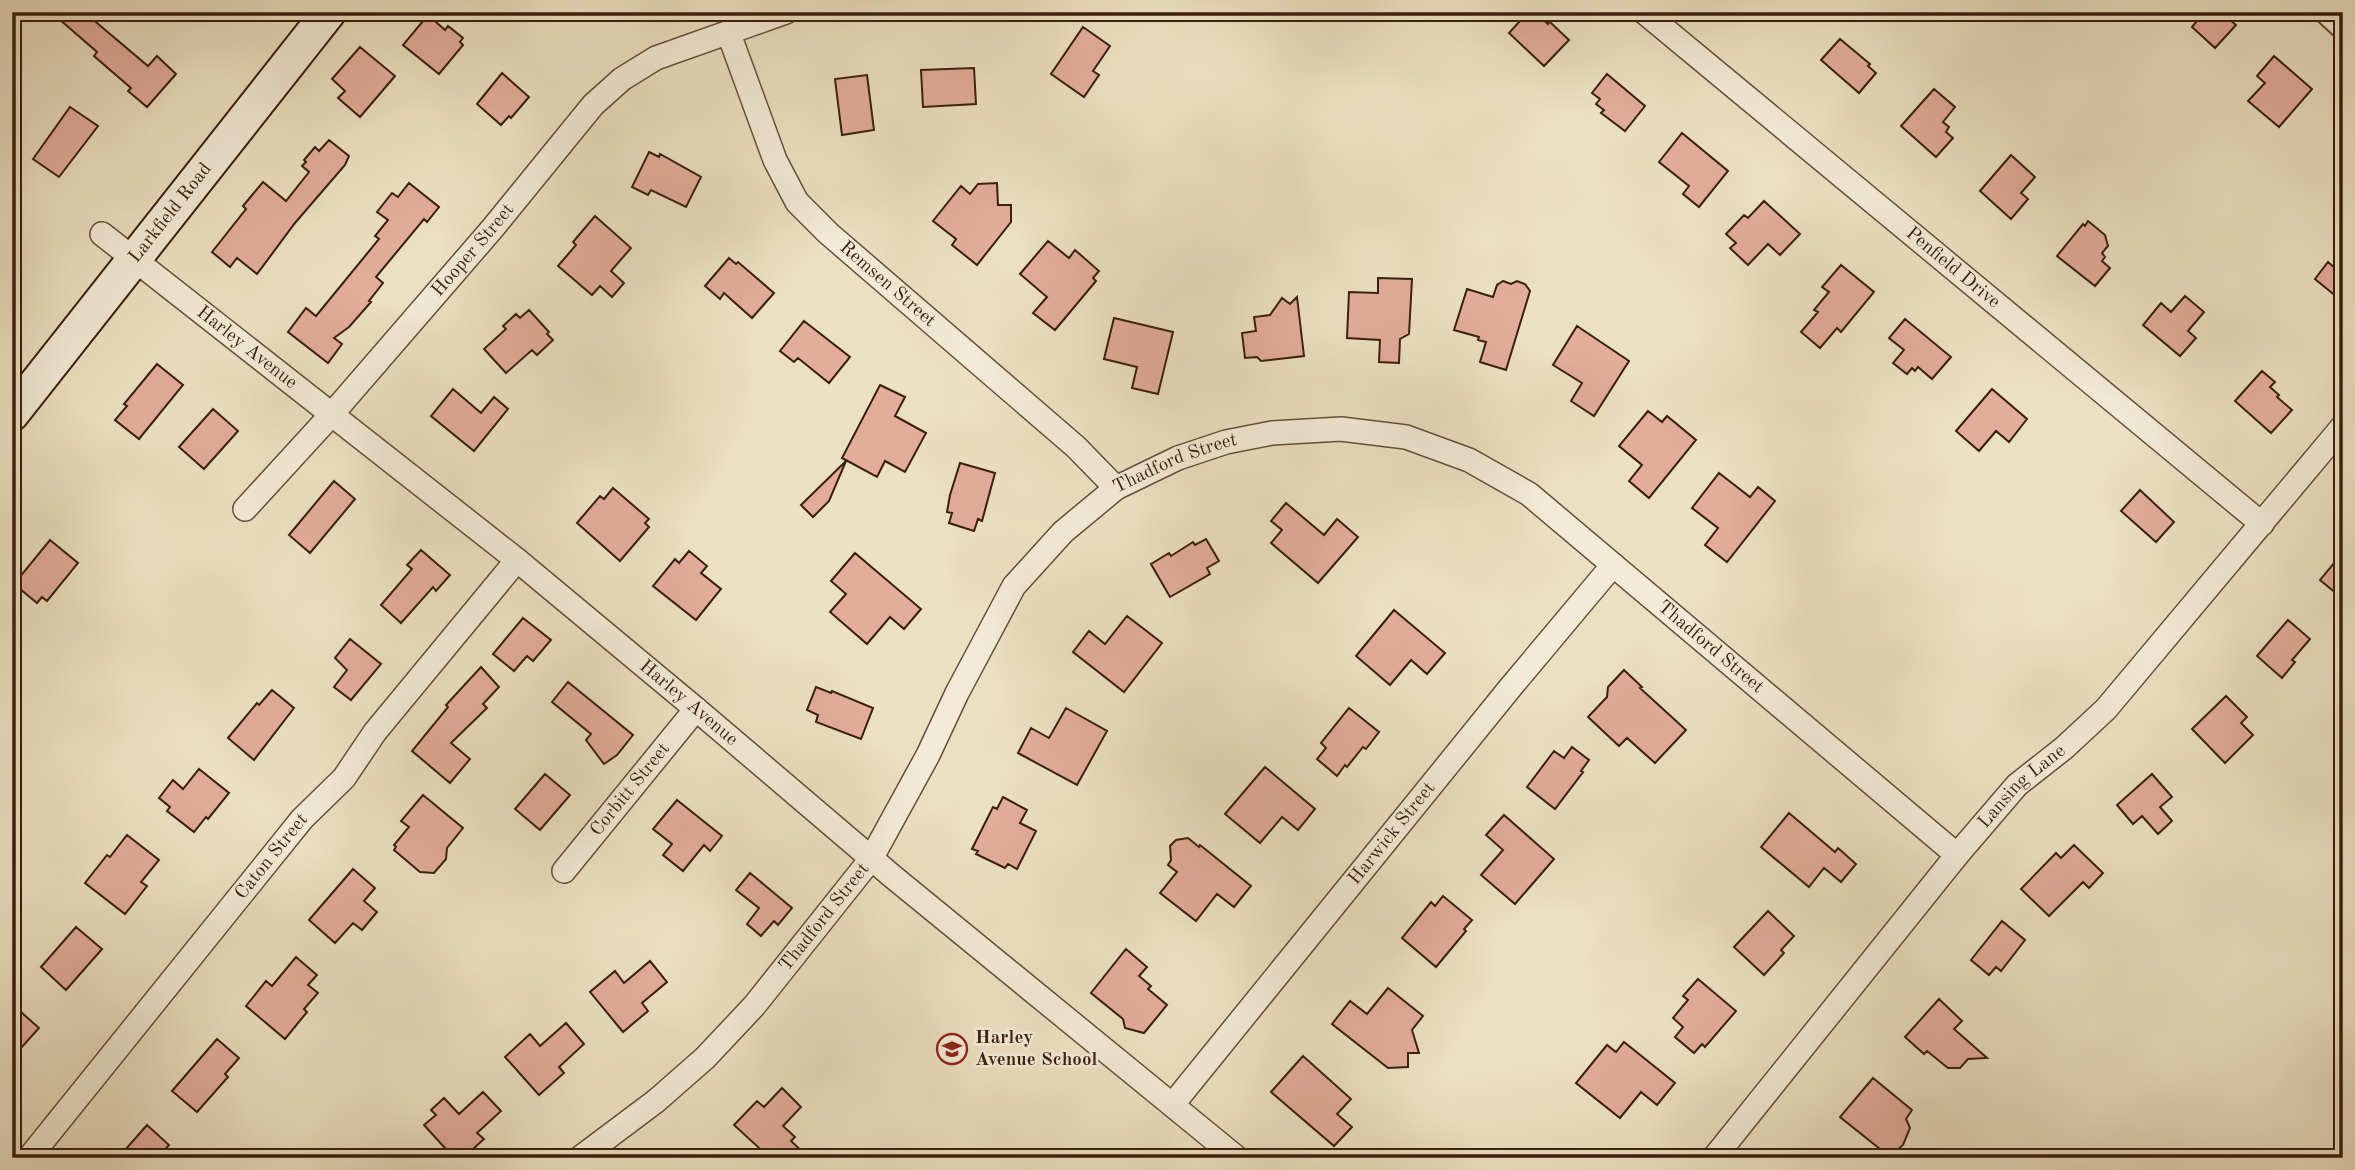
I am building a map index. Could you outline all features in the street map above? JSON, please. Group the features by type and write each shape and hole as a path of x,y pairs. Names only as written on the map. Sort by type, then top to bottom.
{"main road":[{"name":"Larkfield Road","path":"12,414 329,12"}],"street":[{"name":"Hooper Street","path":"245,509 332,414 492,229 593,105 622,79 656,58 786,12"},
{"name":"Penfield Drive","path":"1644,12 2262,524"},
{"path":"2330,12 2343,24"},
{"name":"Remsen Street","path":"729,33 775,160 797,202 828,233 1076,447 1116,488"},
{"name":"Harley Avenue","path":"102,234 517,560 871,859 1237,1158"},
{"name":"Lansing Lane","path":"1714,1158 1957,855 2017,785 2064,748 2106,709 2343,426"},
{"name":"Thadford Street","path":"580,1158 656,1101 713,1049 754,1006 871,859 928,755 957,692 1014,586 1063,532 1116,488 1178,457 1226,442 1272,433 1341,429 1406,438 1469,460 1529,494 1957,855"},
{"name":"Caton Street","path":"29,1158 302,819 344,778 375,732 517,560"},
{"name":"Harwick Street","path":"1173,1104 1613,565"},
{"name":"Corbitt Street","path":"564,871 696,709"}],"building":[{"path":"51,12 84,12 148,66 157,56 176,74 147,107 128,91 131,88 94,56 97,52"},
{"path":"1528,12 1535,12 1548,24 1549,21 1569,40 1544,66 1509,33"},
{"path":"2185,12 2221,12 2236,25 2215,48 2192,27 2196,22"},
{"path":"428,15 445,30 448,26 463,38 460,42 463,45 439,74 403,45"},
{"path":"1083,27 1110,46 1093,71 1099,75 1084,97 1051,74"},
{"path":"1840,39 1870,64 1868,66 1876,73 1859,93 1821,60"},
{"path":"360,47 395,76 360,117 338,98 345,91 332,79"},
{"path":"2274,56 2312,89 2279,127 2248,101 2265,83 2257,76"},
{"path":"974,68 976,104 923,107 921,70"},
{"path":"502,73 529,97 511,118 509,116 501,125 477,104"},
{"path":"1607,74 1645,106 1625,131 1601,113 1604,110 1596,104 1600,99 1592,93"},
{"path":"867,75 874,130 842,135 835,79"},
{"path":"1934,89 1955,107 1943,122 1949,127 1946,132 1953,138 1936,157 1901,126"},
{"path":"70,107 98,126 59,177 33,159"},
{"path":"1682,133 1728,171 1699,207 1683,194 1689,186 1659,162"},
{"path":"329,140 349,156 345,165 295,223 257,274 237,258 230,267 212,252 246,209 243,206 263,182 286,201 309,172 302,166 306,162 304,160 315,147 319,151"},
{"path":"649,152 659,157 660,154 701,177 686,207 651,190 648,195 632,187"},
{"path":"2011,155 2035,177 2021,193 2028,199 2011,219 1980,191"},
{"path":"409,183 439,207 427,222 424,219 376,277 383,283 369,301 371,302 349,327 334,338 342,344 328,363 288,332 306,308 316,316 379,239 375,236 388,220 377,212 392,193 398,197"},
{"path":"997,183 998,205 1011,205 1011,222 977,265 952,245 956,239 933,221 961,186 970,194 978,184"},
{"path":"1764,201 1800,234 1780,255 1768,244 1748,265 1730,248 1736,243 1726,234 1744,215 1748,218"},
{"path":"595,216 631,248 611,271 624,283 612,297 600,286 592,295 558,266 576,245 573,242"},
{"path":"2088,221 2105,235 2108,246 2102,253 2105,257 2102,261 2110,268 2095,286 2057,256"},
{"path":"1048,241 1069,258 1075,250 1099,271 1093,278 1096,281 1055,330 1033,313 1047,297 1020,274"},
{"path":"729,258 736,264 738,262 774,293 752,318 724,293 720,299 705,286"},
{"path":"2328,262 2343,275 2343,302 2315,279"},
{"path":"1841,265 1874,292 1841,332 1837,328 1820,348 1801,332 1818,312 1814,310 1829,292 1822,287"},
{"path":"1378,278 1412,279 1409,334 1400,339 1399,363 1379,362 1380,340 1347,338 1349,292 1378,293"},
{"path":"1503,281 1511,284 1517,281 1525,284 1530,291 1506,370 1480,362 1486,342 1478,340 1479,337 1454,330 1467,289 1493,297 1497,285"},
{"path":"2185,296 2204,312 2188,331 2196,338 2180,356 2143,325 2161,303 2171,312"},
{"path":"1297,297 1304,356 1261,361 1257,357 1245,358 1242,333 1256,331 1254,317 1270,315 1282,298 1290,304"},
{"path":"529,310 553,340 537,355 532,350 506,373 484,349 506,329 503,326 516,314 520,318"},
{"path":"1114,318 1173,332 1158,394 1132,388 1137,367 1104,359"},
{"path":"1905,319 1951,357 1932,379 1918,367 1915,371 1912,368 1907,374 1893,363 1904,350 1889,338"},
{"path":"804,321 850,357 829,383 798,358 794,362 780,351"},
{"path":"1577,326 1629,361 1594,416 1571,401 1582,383 1553,365"},
{"path":"157,364 183,385 139,439 115,420 127,406 124,404"},
{"path":"2262,371 2275,382 2270,387 2279,395 2277,397 2292,410 2271,433 2235,401"},
{"path":"880,385 905,397 895,416 926,433 905,472 885,461 877,477 842,458"},
{"path":"453,389 481,413 494,397 508,409 474,451 431,416"},
{"path":"1992,389 2027,419 2009,442 1996,431 1979,451 1956,431"},
{"path":"213,409 238,431 204,469 179,447"},
{"path":"1648,411 1662,422 1667,416 1696,440 1649,498 1629,481 1642,465 1619,446"},
{"path":"846,461 829,501 813,517 801,505"},
{"path":"960,463 995,473 982,521 978,519 974,531 949,523 952,513 947,512 950,495"},
{"path":"1719,473 1750,497 1758,487 1775,501 1727,562 1705,545 1718,528 1692,508"},
{"path":"334,481 355,499 310,553 289,535"},
{"path":"613,488 649,519 645,523 649,527 620,561 577,523 600,496 604,499"},
{"path":"2140,490 2174,522 2156,542 2121,511"},
{"path":"1286,503 1324,535 1337,519 1358,537 1318,583 1271,543 1282,530 1271,521"},
{"path":"1206,539 1219,561 1207,568 1210,574 1170,597 1151,564 1169,553 1171,556 1193,542 1195,545"},
{"path":"50,540 78,563 47,601 42,597 37,603 14,584"},
{"path":"421,550 450,575 436,591 433,587 401,623 381,605 412,569 407,565"},
{"path":"689,551 707,566 701,573 721,589 696,620 653,586 675,559 679,563"},
{"path":"2343,552 2343,599 2320,580"},
{"path":"855,553 921,609 904,629 890,617 867,644 830,612 846,594 831,581"},
{"path":"1394,610 1445,653 1427,674 1411,660 1390,685 1356,656"},
{"path":"1127,616 1162,643 1124,692 1073,652 1089,631 1105,644"},
{"path":"523,618 551,640 533,661 527,656 514,671 493,654"},
{"path":"2288,620 2310,639 2292,660 2295,662 2282,678 2257,656"},
{"path":"350,639 381,664 351,700 334,687 347,670 335,658"},
{"path":"481,667 499,687 483,704 487,708 451,743 470,759 450,783 412,751 448,707 446,705"},
{"path":"1624,670 1686,730 1655,763 1627,738 1619,746 1588,717 1607,697 1608,687"},
{"path":"568,682 633,735 617,755 604,764 586,740 591,734 552,702"},
{"path":"816,687 873,708 861,739 816,722 818,715 807,710"},
{"path":"272,690 294,708 254,760 228,738 257,703 259,705"},
{"path":"2226,696 2247,717 2241,723 2253,735 2225,763 2192,729"},
{"path":"1066,708 1107,731 1077,785 1018,753 1031,728 1049,738"},
{"path":"1349,708 1379,732 1366,749 1363,747 1337,776 1317,759 1326,748 1321,743"},
{"path":"1572,747 1589,760 1555,809 1527,787 1554,751 1564,758"},
{"path":"1265,767 1315,809 1298,830 1282,817 1260,843 1225,814"},
{"path":"199,769 229,793 194,832 167,811 170,807 159,798 173,780 183,789"},
{"path":"545,774 570,795 540,830 515,809"},
{"path":"2152,774 2172,797 2160,807 2172,821 2158,834 2142,816 2133,824 2117,805"},
{"path":"423,795 463,828 447,848 446,859 434,873 420,872 394,850 394,845 409,827 401,821"},
{"path":"1003,797 1027,810 1020,823 1036,831 1017,869 1008,864 1005,868 976,854 978,851 972,849 993,807 997,809"},
{"path":"677,800 722,836 710,851 704,845 683,871 663,855 672,844 653,829"},
{"path":"1789,813 1835,852 1838,848 1856,864 1841,882 1824,868 1809,887 1761,847"},
{"path":"1504,815 1554,859 1515,904 1481,875 1503,850 1486,835"},
{"path":"127,835 159,860 141,882 147,886 125,914 85,883"},
{"path":"1188,838 1251,886 1234,907 1217,894 1196,921 1160,893 1177,872 1168,865 1171,860 1170,846 1176,840"},
{"path":"2074,845 2103,873 2089,888 2083,882 2049,916 2021,889 2056,853 2061,858"},
{"path":"353,869 375,888 364,901 377,912 362,930 353,923 335,943 309,920"},
{"path":"750,873 792,908 778,925 774,921 761,936 747,924 759,908 736,890"},
{"path":"1443,896 1472,920 1436,967 1402,938 1431,902 1435,906"},
{"path":"1768,911 1794,936 1781,950 1784,953 1764,975 1734,947"},
{"path":"2002,921 2025,940 2001,971 1996,967 1989,975 1971,960"},
{"path":"76,927 102,949 66,990 41,967"},
{"path":"1126,949 1147,967 1139,976 1151,986 1148,989 1167,1005 1144,1033 1125,1028 1123,1019 1091,993"},
{"path":"296,957 317,975 308,985 318,993 304,1009 307,1012 285,1039 246,1006 266,981 272,986"},
{"path":"650,961 667,982 642,1003 648,1011 623,1032 590,992 615,971 624,983"},
{"path":"1698,979 1736,1011 1705,1047 1702,1044 1694,1053 1675,1037 1683,1027 1673,1018 1688,1000 1683,996"},
{"path":"1388,988 1423,1016 1412,1030 1419,1053 1408,1053 1408,1067 1388,1068 1332,1024 1350,1001 1367,1014"},
{"path":"1939,999 1962,1021 1954,1029 1987,1058 1968,1059 1960,1068 1948,1068 1927,1051 1924,1054 1905,1037"},
{"path":"12,1004 39,1028 12,1058"},
{"path":"566,1023 584,1044 559,1067 564,1073 539,1095 505,1057 530,1034 540,1046"},
{"path":"217,1039 239,1058 225,1074 228,1077 197,1112 172,1091"},
{"path":"1624,1042 1675,1083 1657,1105 1641,1092 1620,1118 1576,1083 1607,1045 1616,1052"},
{"path":"1303,1056 1351,1099 1337,1114 1352,1127 1334,1146 1271,1092"},
{"path":"1873,1078 1912,1110 1906,1119 1910,1128 1903,1145 1897,1150 1880,1149 1840,1117"},
{"path":"782,1088 801,1107 783,1126 795,1137 791,1141 809,1158 770,1158 734,1125 757,1101 764,1107"},
{"path":"483,1092 501,1111 477,1133 484,1139 463,1158 454,1158 424,1125 436,1115 431,1110 444,1098 459,1114"},
{"path":"147,1125 169,1145 158,1158 118,1158"}],"place":[{"name":"Harley Avenue School","path":"952,1049"}]}
